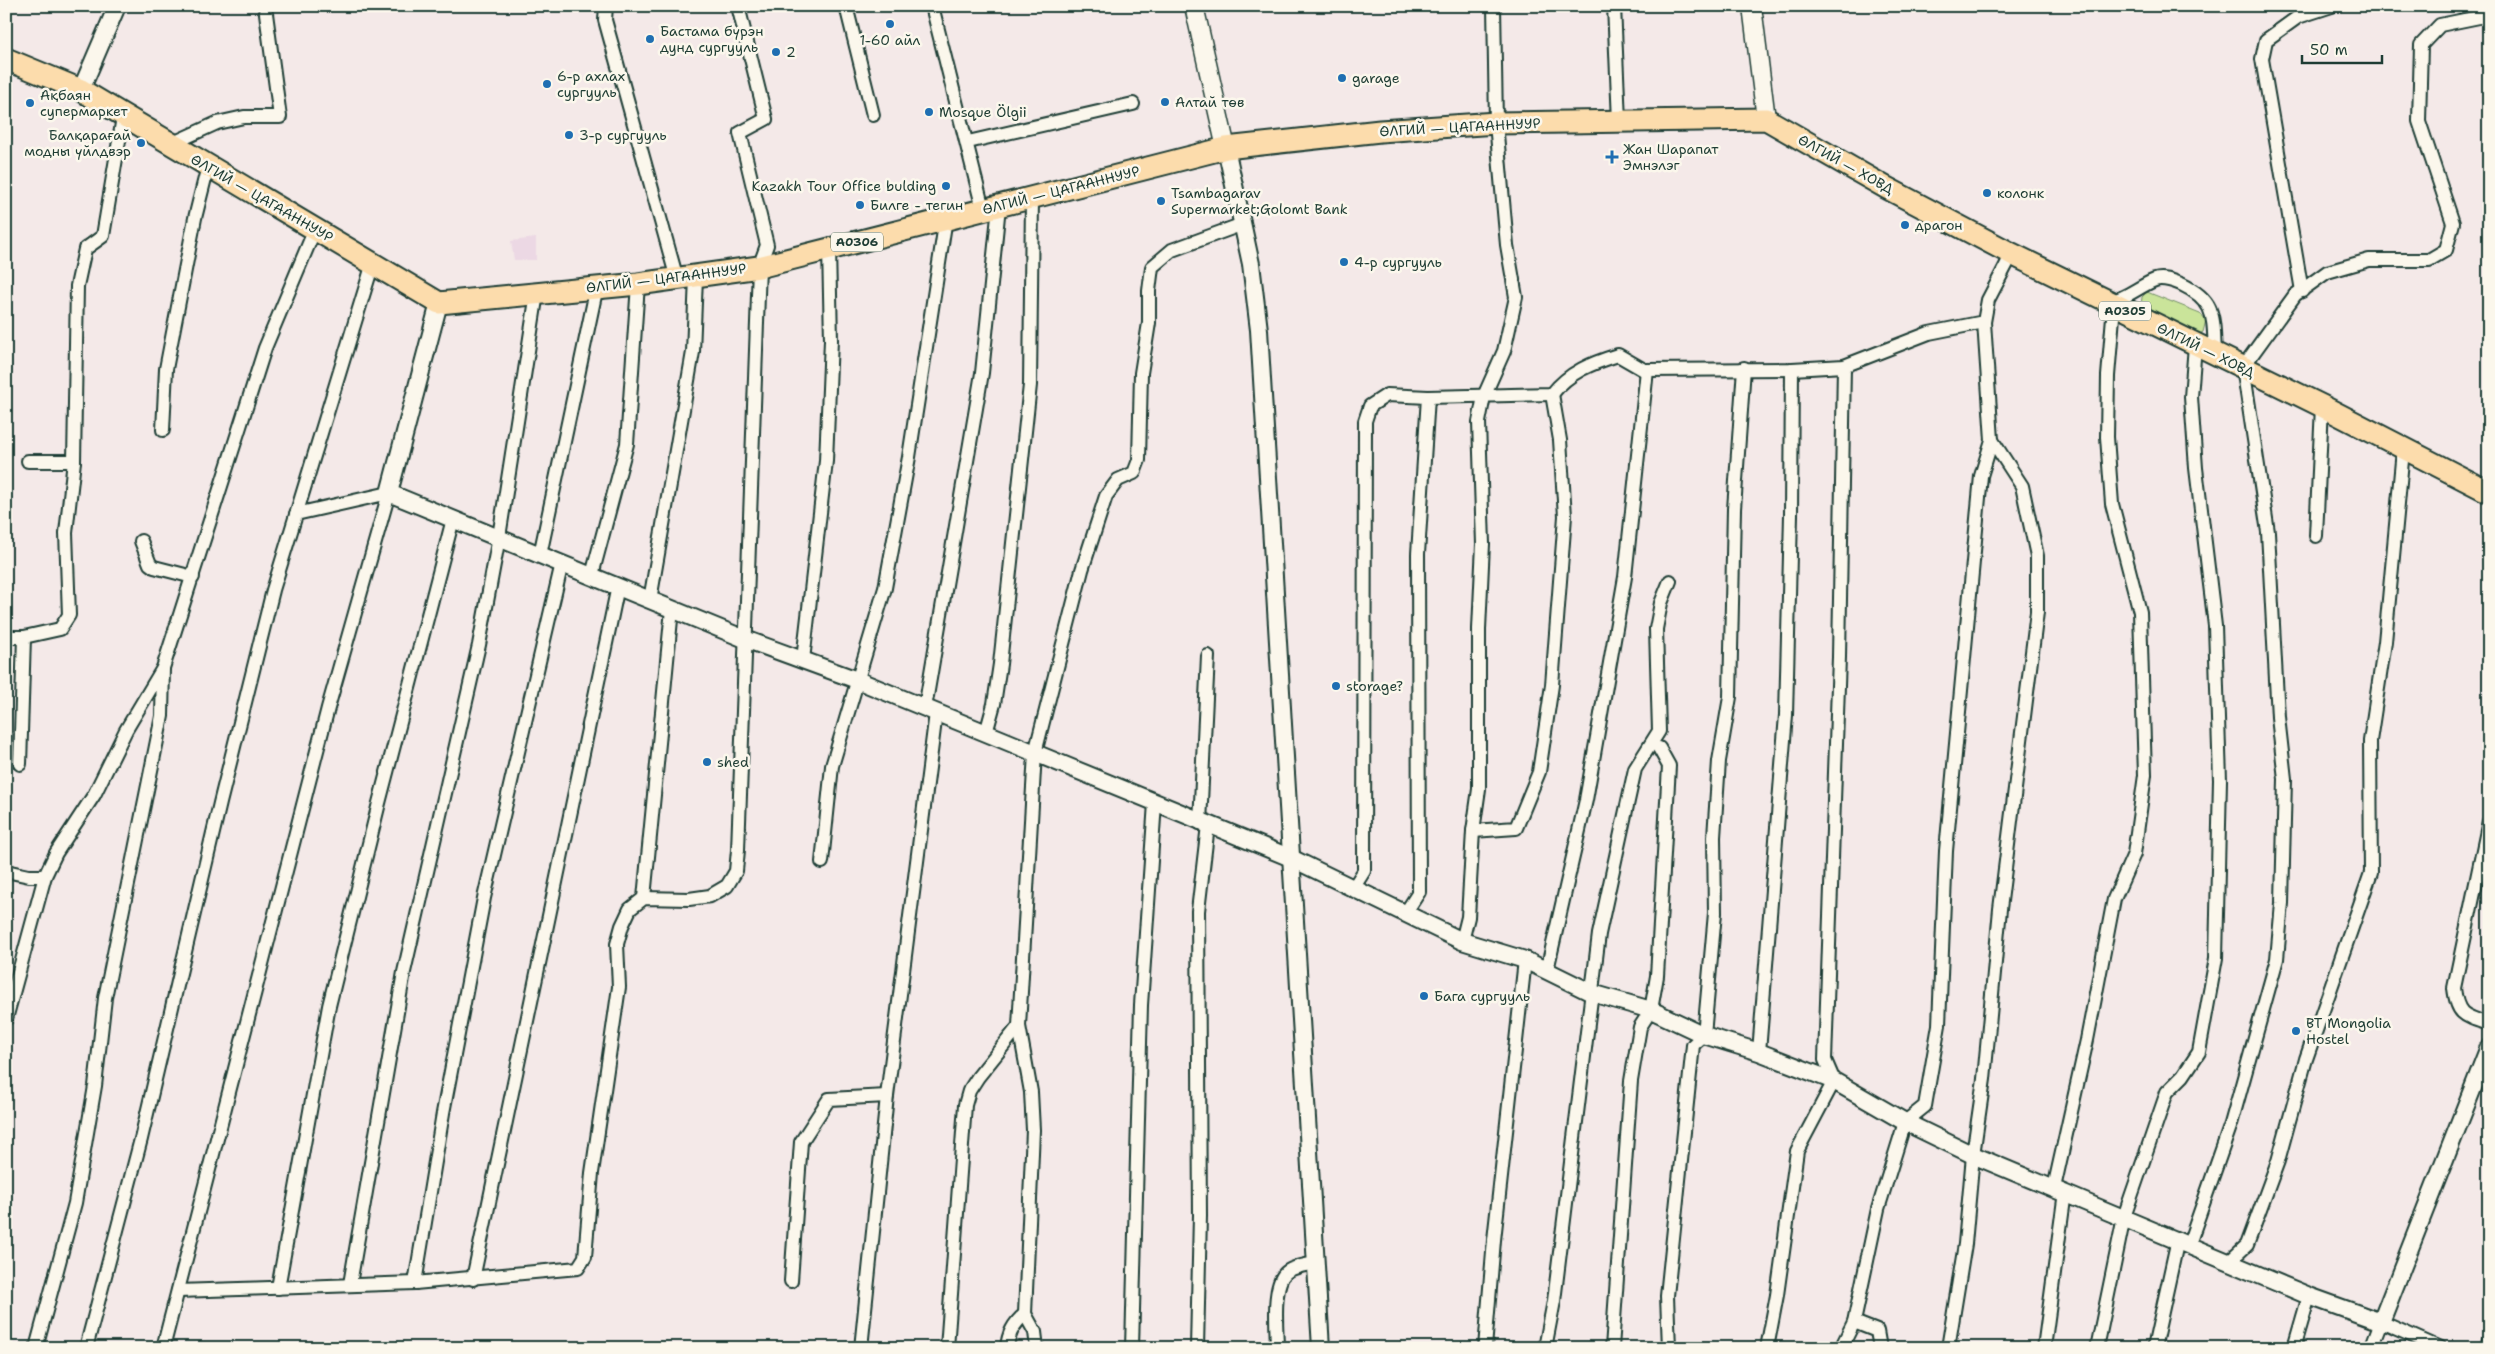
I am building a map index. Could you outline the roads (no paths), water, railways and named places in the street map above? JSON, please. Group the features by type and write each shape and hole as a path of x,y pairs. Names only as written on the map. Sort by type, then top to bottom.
{"highway":[{"name":"ӨЛГИЙ — ЦАГААННУУР","path":"6,59 81,90 123,117 373,263 439,304 597,286 638,284 759,267 1226,148 1380,131 1496,122 1766,119"},
{"name":"ӨЛГИЙ — ХОВД","path":"1766,119 1885,187 2012,254 2322,406 2403,450 2489,492"}],"main road":[{"path":"1194,6 1226,148"},
{"path":"1752,6 1766,119"}],"street":[{"path":"81,90 117,6"},
{"path":"171,144 217,123 244,117 280,116 265,6"},
{"path":"606,6 605,20 687,278 693,352 650,600"},
{"path":"178,1290 415,1283 473,1279 578,1268 586,1257 592,1173 619,987 617,944 622,926 630,909 644,898 689,899 710,896 727,886 736,871 759,267 767,245 740,133 766,119 738,6"},
{"path":"846,6 872,115"},
{"path":"861,1348 887,1096 931,710 982,373 991,208 968,142 932,6"},
{"path":"1462,941 1468,917 1473,832 1479,789 1480,629 1483,544 1479,422 1484,396 1504,351 1516,297 1507,245 1496,122 1494,6"},
{"path":"1614,6 1619,121"},
{"path":"2302,290 2262,59 2266,40 2298,17 2332,6"},
{"path":"2154,1348 2184,1242 2231,1124 2277,959 2282,903 2285,779 2278,717 2268,532 2243,367 2295,295 2327,272 2369,260 2429,260 2446,250 2453,223 2419,121 2421,45 2440,25 2489,15"},
{"path":"968,142 1133,104"},
{"path":"6,637 24,637 60,629 69,615 66,533 74,461 77,286 85,249 103,236 123,117"},
{"path":"1226,148 1243,224 1259,330 1321,1348"},
{"path":"163,430 166,369 195,218 208,166"},
{"path":"986,733 994,704 1000,664 1030,385 1032,198"},
{"path":"822,862 832,766 856,680 885,588 909,458 946,218"},
{"path":"1038,1348 1035,1332 1025,1314 1033,1130 1031,1092 1019,1026 1035,753 1082,570 1106,496 1118,480 1134,473 1139,460 1141,373 1150,323 1148,291 1152,267 1172,250 1243,224"},
{"path":"6,1019 45,876 56,853 94,795 126,730 163,668 265,348 314,229"},
{"path":"803,660 826,461 831,340 829,249"},
{"path":"1841,1348 1854,1322 1878,1209 1904,1122 1925,1106 1939,1025 1946,851 1981,476 1992,440 1984,322 1988,300 2012,254"},
{"path":"86,1348 141,1139 215,823 273,590 373,263"},
{"path":"2044,1348 2060,1190 2114,899 2134,854 2145,775 2140,612 2112,504 2108,376 2111,304 2156,280 2175,282 2191,289 2200,294 2208,303 2214,330 2215,354"},
{"path":"592,576 626,444 638,284"},
{"path":"540,555 597,286"},
{"path":"350,1284 404,972 479,645 499,537 537,293"},
{"path":"163,1348 328,708 389,493 439,304"},
{"path":"1352,890 1364,871 1365,421 1370,406 1387,396 1552,394 1561,383 1588,365 1618,355 1647,370 1792,369 1844,366 1929,333 1984,322"},
{"path":"2097,1348 2124,1217 2167,1092 2183,1076 2199,1052 2216,958 2220,780 2215,626 2196,468 2191,397 2195,345"},
{"path":"1834,1081 1825,1060 1839,657 1844,366"},
{"path":"1670,1348 1667,1296 1693,1045 1704,1035 1716,913 1714,837 1719,761 1730,697 1734,509 1744,368"},
{"path":"1759,1052 1786,715 1792,369"},
{"path":"1548,970 1586,800 1625,577 1647,370"},
{"path":"1473,832 1516,828 1539,772 1552,685 1565,516 1560,440 1552,394"},
{"path":"1406,912 1419,892 1418,554 1428,397"},
{"path":"2316,536 2322,406"},
{"path":"1948,1348 1965,1244 1973,1155 1984,1079 2000,909 2037,612 2037,556 2022,486 1992,440"},
{"path":"2230,1261 2247,1245 2278,1160 2306,1059 2370,872 2370,741 2385,642 2403,450"},
{"path":"28,462 74,461"},
{"path":"296,514 389,493 744,639 931,710 1204,824 1291,858 1352,890 1406,912 1462,941 1525,960 1592,994 1651,1010 1704,1035 1759,1052 1834,1081 1904,1122 1973,1155 2310,1296 2381,1322 2440,1348"},
{"path":"278,1288 330,1006 378,803 453,519"},
{"path":"141,541 150,564 154,568 193,577"},
{"path":"415,1283 443,1113 484,898 562,563"},
{"path":"1544,1348 1554,1301 1604,903 1635,769 1659,731 1656,629 1661,603 1670,581"},
{"path":"473,1279 618,586"},
{"path":"644,898 672,609"},
{"path":"20,764 24,637"},
{"path":"1197,1348 1200,1215 1198,911 1204,824 1208,656"},
{"path":"36,1348 75,1203 95,1086 105,998 162,716 163,668"},
{"path":"1612,1348 1631,1081 1640,1027 1651,1010 1657,976 1669,766 1659,748"},
{"path":"1132,1348 1141,1005 1155,803"},
{"path":"2489,821 2454,988 2456,1005 2465,1016 2489,1024"},
{"path":"6,871 29,876 45,876"},
{"path":"1485,1348 1495,1231 1525,960"},
{"path":"947,1348 965,1105 969,1091 978,1076 1019,1026"},
{"path":"2371,1348 2489,1047"},
{"path":"1767,1348 1777,1295 1797,1151 1834,1081"},
{"path":"791,1281 801,1142 829,1099 887,1096"},
{"path":"1277,1348 1277,1294 1280,1280 1288,1271 1315,1263"},
{"path":"2294,1348 2310,1296"},
{"path":"1007,1348 1011,1331 1016,1322 1025,1314"},
{"path":"1854,1322 1877,1331 1880,1348"},
{"path":"2487,1348 2489,1339"}],"place":[{"name":"1-60 айл","path":"890,24"},
{"name":"Бастама бүрэн дунд сургууль","path":"650,39"},
{"name":"2","path":"776,52"},
{"name":"garage","path":"1342,78"},
{"name":"6-р ахлах сургууль","path":"547,84"},
{"name":"Алтай төв","path":"1165,102"},
{"name":"Ақбаян супермаркет","path":"30,103"},
{"name":"Mosque Ölgii","path":"929,112"},
{"name":"3-р сургууль","path":"569,135"},
{"name":"Балқарағай модны үйлдвэр","path":"141,143"},
{"name":"Жан Шарапат Эмнэлэг","path":"1612,157"},
{"name":"Kazakh Tour Office bulding","path":"946,186"},
{"name":"колонк","path":"1987,193"},
{"name":"Tsambagarav Supermarket;Golomt Bank","path":"1161,201"},
{"name":"Билге - тегин","path":"860,205"},
{"name":"драгон","path":"1905,225"},
{"name":"4-р сургууль","path":"1344,262"},
{"name":"storage?","path":"1336,686"},
{"name":"shed","path":"707,762"},
{"name":"Бага сургууль","path":"1424,996"},
{"name":"BT Mongolia Hostel","path":"2296,1031"}]}
